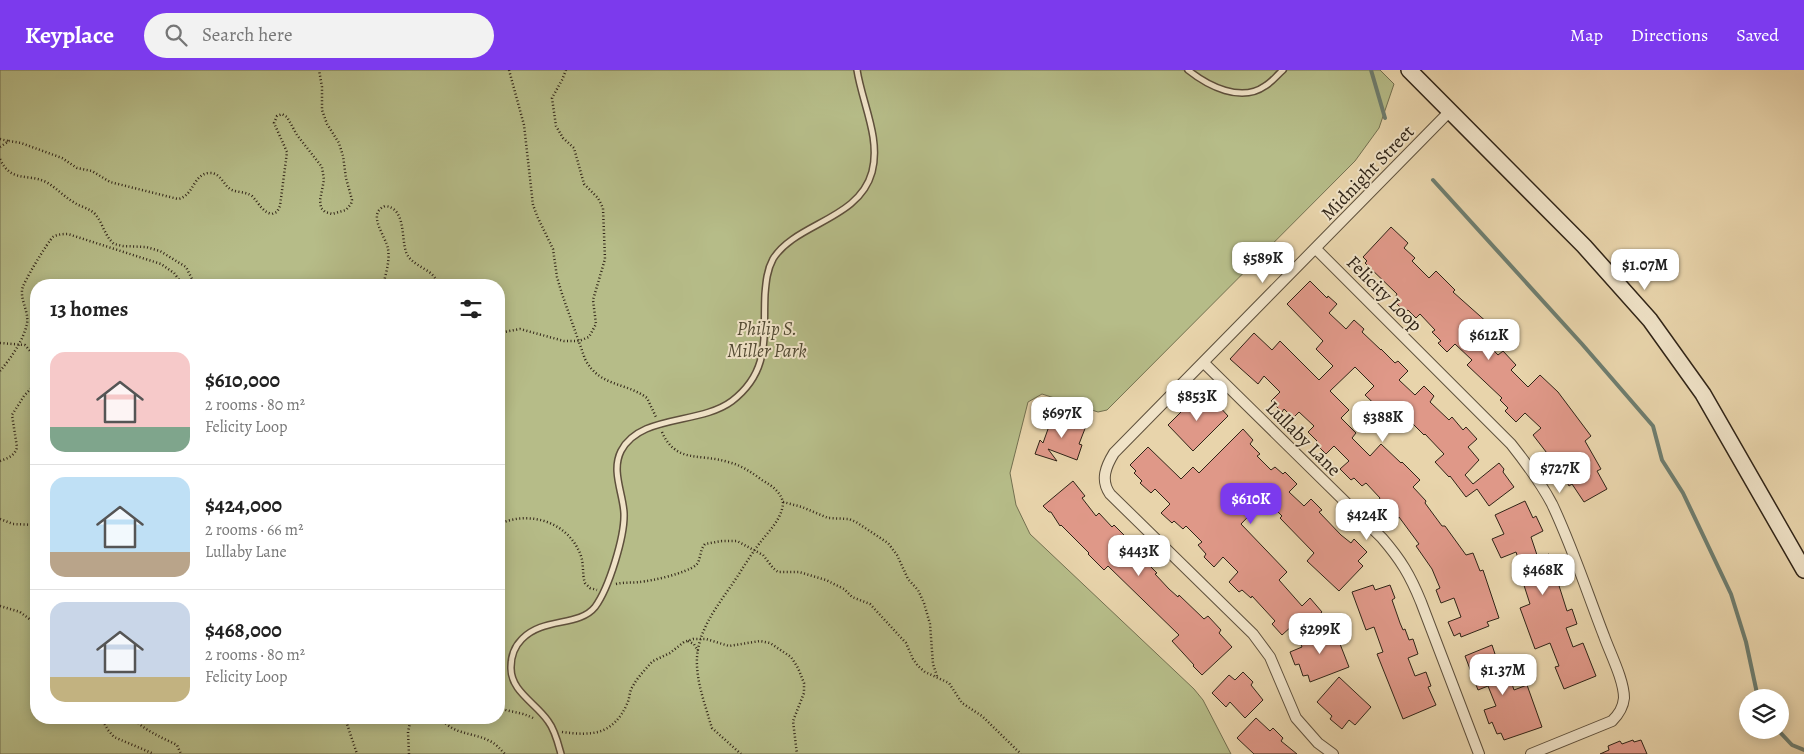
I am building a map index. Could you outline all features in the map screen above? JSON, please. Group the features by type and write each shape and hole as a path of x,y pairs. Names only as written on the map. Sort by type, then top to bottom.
{"main road":[{"path":"1410,70 1584,246 1650,320 1703,394 1804,570"}],"street":[{"name":"Midnight Street","path":"1333,754 1318,743 1296,718 1270,657 1253,634 1110,494 1106,489 1104,474 1114,453 1316,250 1450,111"},
{"name":"Felicity Loop","path":"1316,250 1512,444 1552,504 1604,636 1623,688 1624,696 1620,714 1612,721 1531,754"},
{"name":"Lullaby Lane","path":"1204,363 1382,538 1401,560 1421,602 1479,754"}],"lane":[{"path":"561,754 553,728 512,680 510,668 512,655 528,633 540,626 587,614 593,609 605,590 624,524 624,510 617,477 617,464 620,452 632,437 658,424 696,417 722,408 743,392 755,374 762,361 766,279 774,258 787,245 844,210 858,197 872,173 874,148 857,70"},
{"path":"1188,70 1214,87 1247,92 1266,86 1283,70"}],"path":[{"path":"0,139 21,143 54,155 68,161 77,168 92,171 110,182 175,199 186,196 197,180 206,174 212,173 220,177 232,190 251,195 262,209 272,214 277,212 280,206 287,152 274,120 279,114 284,115 322,167 324,180 320,200 321,208 325,212 336,214 348,208 352,200 346,178 342,149 327,124 322,110 322,87 319,70"},
{"path":"509,70 526,132 534,205 553,249 557,277 590,368 595,374 647,398 665,440 676,452 720,460 742,467 776,489 783,502 782,511 776,522 754,551 710,617 700,639 697,665 699,682 712,728 741,754"},
{"path":"505,332 520,329 564,341 579,341 589,337 596,324 593,306 605,259 603,208 600,200 584,184 574,148 563,138 556,126 552,98 566,70"},
{"path":"0,147 9,141"},
{"path":"0,159 6,169 14,175 44,181 92,212 98,219 107,237 114,244 129,253"},
{"path":"384,279 388,250 378,224 377,216 380,209 385,206 394,208 399,214 402,239 410,260 436,279"},
{"path":"0,371 19,344 26,324 27,316 22,294 23,283 40,258 48,241 57,235 68,234 161,264 169,269 178,279"},
{"path":"118,245 138,246 160,251 186,267 193,279"},
{"path":"0,342 25,345 30,351"},
{"path":"0,461 11,456 16,450 12,415 30,390"},
{"path":"783,502 802,507 828,518 856,522 888,543 908,579 920,593 924,602 930,624 933,664 937,676"},
{"path":"505,522 519,518 535,518 563,530 570,536 580,552 585,583 594,589 605,590 619,584 640,582 681,573 697,564 701,549 705,544 734,541 764,555 778,572 799,572 826,580 844,589 852,597 870,604 906,643 918,666 925,672 951,684 962,703 982,716 1021,754"},
{"path":"0,519 13,524 30,525"},
{"path":"0,606 18,611 30,620"},
{"path":"505,710 522,712 560,731 586,735 597,733 608,728 623,712 628,704 632,687 650,664 687,641 700,639 729,646 746,642 767,641 791,657 798,668 805,687 793,721 797,747 796,754"},
{"path":"687,641 694,644 698,652"},
{"path":"104,724 114,737 154,754"},
{"path":"139,724 159,737 177,745 181,754"},
{"path":"347,724 357,754"},
{"path":"409,754 408,732 410,724"},
{"path":"447,724 451,728 491,742 505,754"}],"green space":[{"name":"Philip S. Miller Park","path":"0,70 1380,70 1394,84 1379,128 1355,161 1107,410 1098,412 1042,394 1028,402 1010,473 1016,505 1030,534 1194,689 1203,700 1231,754 0,754"}],"building":[{"path":"1391,227 1408,243 1404,248 1415,258 1412,261 1429,278 1436,271 1455,290 1453,292 1489,324 1479,335 1498,355 1503,351 1516,365 1511,370 1528,387 1540,375 1558,392 1591,436 1585,441 1601,469 1597,471 1607,489 1584,502 1572,484 1569,486 1552,456 1550,457 1533,435 1541,428 1525,413 1516,422 1505,411 1508,408 1500,400 1502,398 1467,365 1472,360 1455,344 1447,352 1438,343 1441,341 1432,332 1435,330 1420,314 1416,318 1408,310 1405,312 1394,301 1397,298 1397,294 1365,263 1367,261 1363,257"},
{"path":"1310,281 1327,298 1328,296 1337,304 1329,313 1346,329 1354,320 1364,329 1362,332 1381,350 1395,363 1398,361 1408,371 1399,380 1415,395 1424,386 1434,396 1430,402 1449,420 1452,417 1463,430 1466,427 1477,439 1468,447 1479,460 1465,475 1473,484 1499,463 1514,487 1489,506 1477,489 1466,497 1450,476 1435,462 1444,454 1425,434 1409,420 1397,432 1382,417 1385,414 1365,395 1374,386 1355,367 1330,391 1349,410 1341,418 1356,433 1352,438 1370,456 1381,444 1402,462 1420,480 1413,487 1426,501 1425,503 1442,526 1445,526 1466,555 1473,553 1480,571 1483,570 1499,618 1487,622 1489,626 1461,637 1460,633 1454,636 1448,622 1461,617 1454,598 1441,603 1436,590 1440,588 1432,569 1416,546 1419,544 1399,517 1395,522 1378,501 1380,498 1366,483 1362,486 1354,478 1351,480 1340,469 1349,461 1334,446 1326,454 1315,443 1317,441 1308,432 1314,426 1299,412 1293,418 1284,409 1282,412 1271,401 1280,392 1264,376 1258,384 1230,359 1254,333 1272,350 1280,341 1319,380 1333,366 1316,349 1323,341 1287,304"},
{"path":"1197,396 1202,401 1204,399 1214,408 1218,405 1228,416 1193,451 1168,425"},
{"path":"1053,415 1086,426 1079,444 1082,445 1077,460 1048,449 1057,461 1035,454 1040,440 1043,443"},
{"path":"1243,429 1253,440 1250,444 1260,454 1257,456 1271,470 1275,467 1283,474 1285,472 1297,484 1289,492 1304,506 1311,499 1322,510 1319,512 1341,535 1351,543 1354,539 1367,552 1358,561 1363,566 1339,591 1307,561 1314,553 1280,518 1282,516 1265,499 1241,524 1287,572 1279,580 1302,606 1310,598 1322,612 1297,634 1293,625 1282,635 1272,624 1275,621 1252,596 1251,598 1242,590 1239,592 1229,582 1238,572 1223,557 1214,567 1204,557 1206,554 1198,545 1202,542 1186,526 1183,529 1174,521 1172,523 1161,513 1170,504 1155,489 1151,493 1140,483 1142,481 1134,473 1136,471 1130,465 1148,447 1181,479 1193,467 1199,473"},
{"path":"1073,481 1085,496 1082,498 1096,516 1099,513 1112,527 1114,525 1151,562 1149,565 1157,573 1155,574 1169,589 1178,597 1179,595 1204,619 1208,616 1221,630 1219,633 1232,647 1202,675 1172,641 1179,635 1108,566 1104,570 1060,526 1051,512 1043,506"},
{"path":"1525,501 1533,518 1536,516 1543,531 1531,537 1538,558 1549,554 1567,611 1572,609 1577,624 1566,628 1573,647 1583,643 1596,676 1564,689 1555,667 1559,666 1550,643 1535,649 1520,608 1530,604 1516,552 1501,558 1492,539 1504,534 1495,515"},
{"path":"1373,585 1375,590 1390,585 1395,598 1392,600 1400,623 1403,630 1405,629 1409,640 1413,639 1418,654 1408,658 1415,676 1426,672 1431,686 1428,687 1436,705 1403,719 1377,654 1383,652 1374,627 1366,630 1352,592"},
{"path":"1333,626 1349,667 1310,682 1308,675 1303,676 1299,664 1295,665 1290,652 1302,647 1299,639"},
{"path":"1492,645 1499,666 1505,663 1514,690 1527,685 1542,727 1504,740 1501,733 1497,734 1492,722 1489,724 1484,710 1496,706 1488,686 1478,690 1465,656"},
{"path":"1243,672 1253,682 1251,685 1263,700 1245,718 1230,702 1226,707 1212,693 1229,675 1235,680"},
{"path":"1339,677 1371,707 1355,725 1349,720 1342,729 1330,719 1332,716 1317,702"},
{"path":"1256,718 1270,731 1273,728 1283,738 1281,741 1297,754 1254,754 1237,738"},
{"path":"1633,740 1634,742 1641,740 1647,754 1600,754 1609,750 1608,746 1620,741 1622,744"}],"waterway":[{"path":"1371,70 1385,118"},
{"path":"1433,180 1582,344 1653,426 1662,460 1683,493 1731,594 1746,642 1756,689"},
{"path":"1786,739 1792,745 1804,750"}]}
